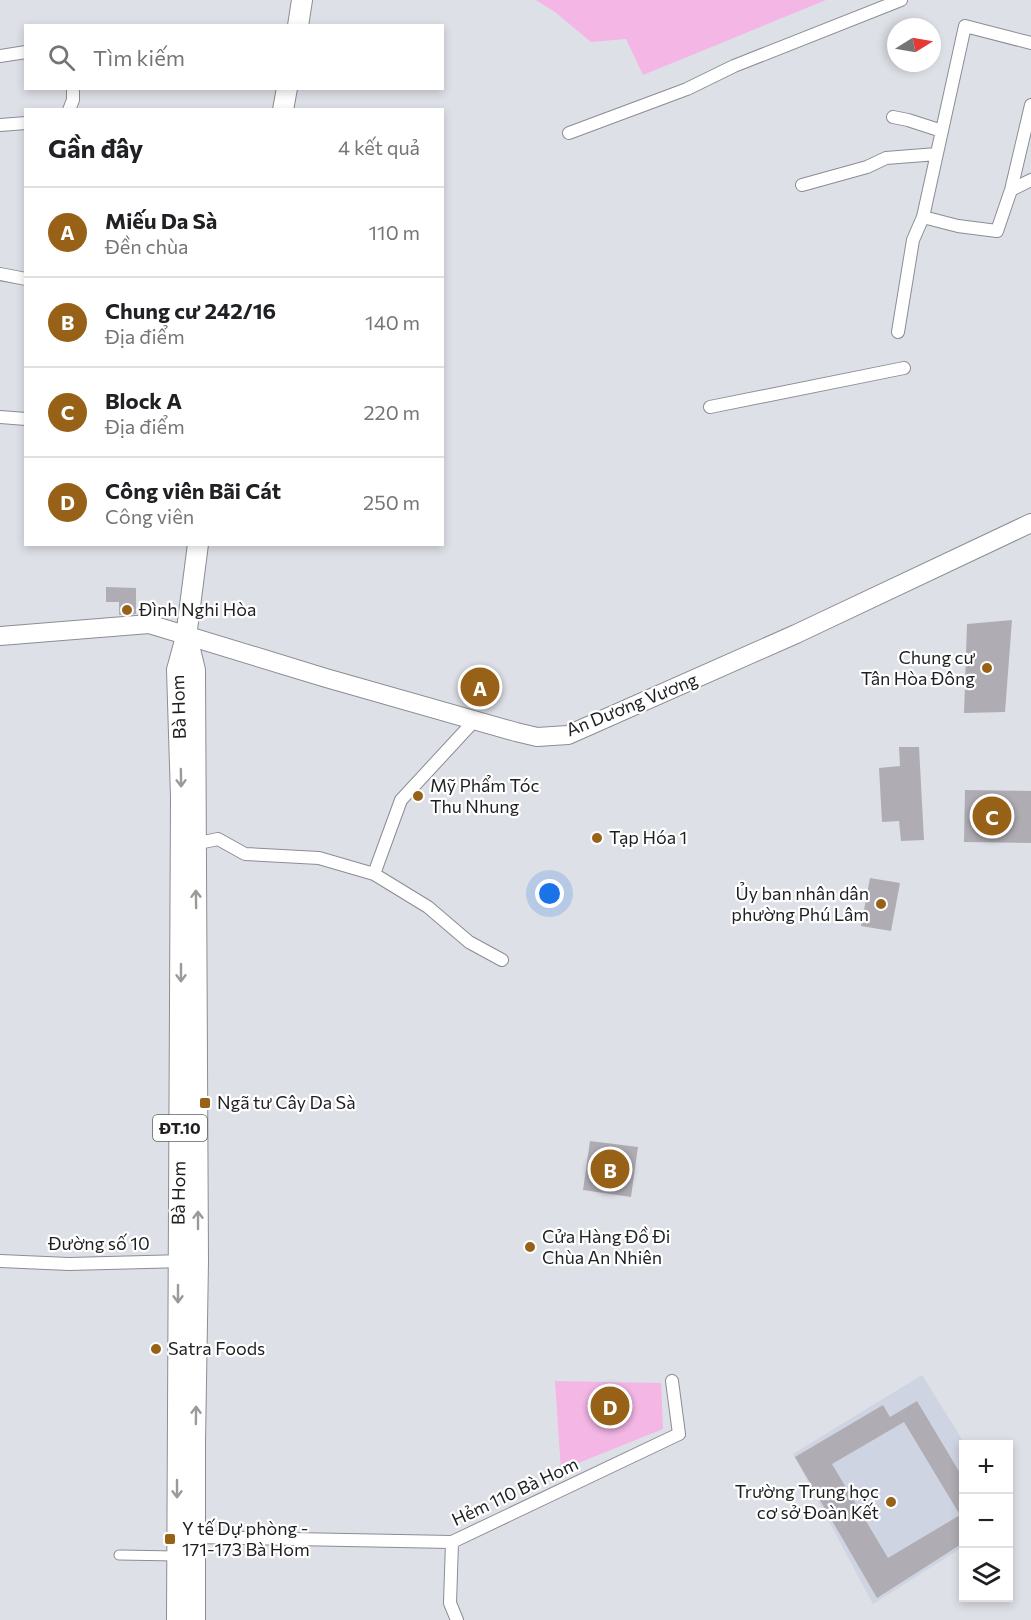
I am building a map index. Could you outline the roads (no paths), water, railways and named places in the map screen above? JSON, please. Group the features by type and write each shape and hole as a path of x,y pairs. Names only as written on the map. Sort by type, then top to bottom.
{"main road":[{"path":"297,24 302,0"},
{"path":"283,108 287,90"},
{"name":"An Dương Vương","path":"0,636 149,624 186,637 537,737 568,735 796,634 1031,523"},
{"name":"ĐT.10","path":"186,637 198,546"},
{"name":"Bà Hom","path":"177,1620 178,1261 188,845 195,670 186,637"},
{"name":"Bà Hom","path":"188,845 198,1261 195,1620"}],"street":[{"path":"569,133 687,89 734,66 901,0"},
{"path":"898,332 913,240 923,217 965,26 1031,43"},
{"path":"0,56 24,52"},
{"path":"70,108 73,90"},
{"path":"923,217 958,226 997,231 1011,190 1031,105"},
{"path":"893,117 942,131"},
{"path":"0,125 24,123"},
{"path":"802,185 867,167 886,158 937,154"},
{"path":"1011,190 1031,180"},
{"path":"0,274 24,279"},
{"path":"710,407 904,369"},
{"path":"0,417 24,418"},
{"path":"374,874 401,800 475,720"},
{"path":"188,845 218,839 245,854 319,858 374,874 428,907 469,942 502,960"},
{"name":"Đường số 10","path":"0,1261 69,1264 198,1261"},
{"name":"Hẻm 110 Bà Hom","path":"196,1537 452,1542 679,1434 672,1381"},
{"path":"452,1542 450,1603 457,1620"},
{"path":"119,1555 177,1556"}],"place":[{"name":"Đình Nghi Hòa","path":"127,610"},
{"name":"Chung cư Tân Hòa Đông","path":"987,668"},
{"name":"Miếu Da Sà","path":"480,687"},
{"name":"Mỹ Phẩm Tóc Thu Nhung","path":"418,796"},
{"name":"Block A","path":"992,816"},
{"name":"Tạp Hóa 1","path":"597,838"},
{"name":"Ủy ban nhân dân phường Phú Lâm","path":"881,904"},
{"name":"Ngã tư Cây Da Sà","path":"205,1103"},
{"name":"Chung cư 242/16","path":"610,1169"},
{"name":"Cửa Hàng Đồ Đi Chùa An Nhiên","path":"530,1247"},
{"name":"Satra Foods","path":"156,1349"},
{"name":"Công viên Bãi Cát","path":"610,1406"},
{"name":"Trường Trung học cơ sở Đoàn Kết","path":"891,1502"},
{"name":"Y tế Dự phòng - 171-173 Bà Hom","path":"170,1539"}]}
